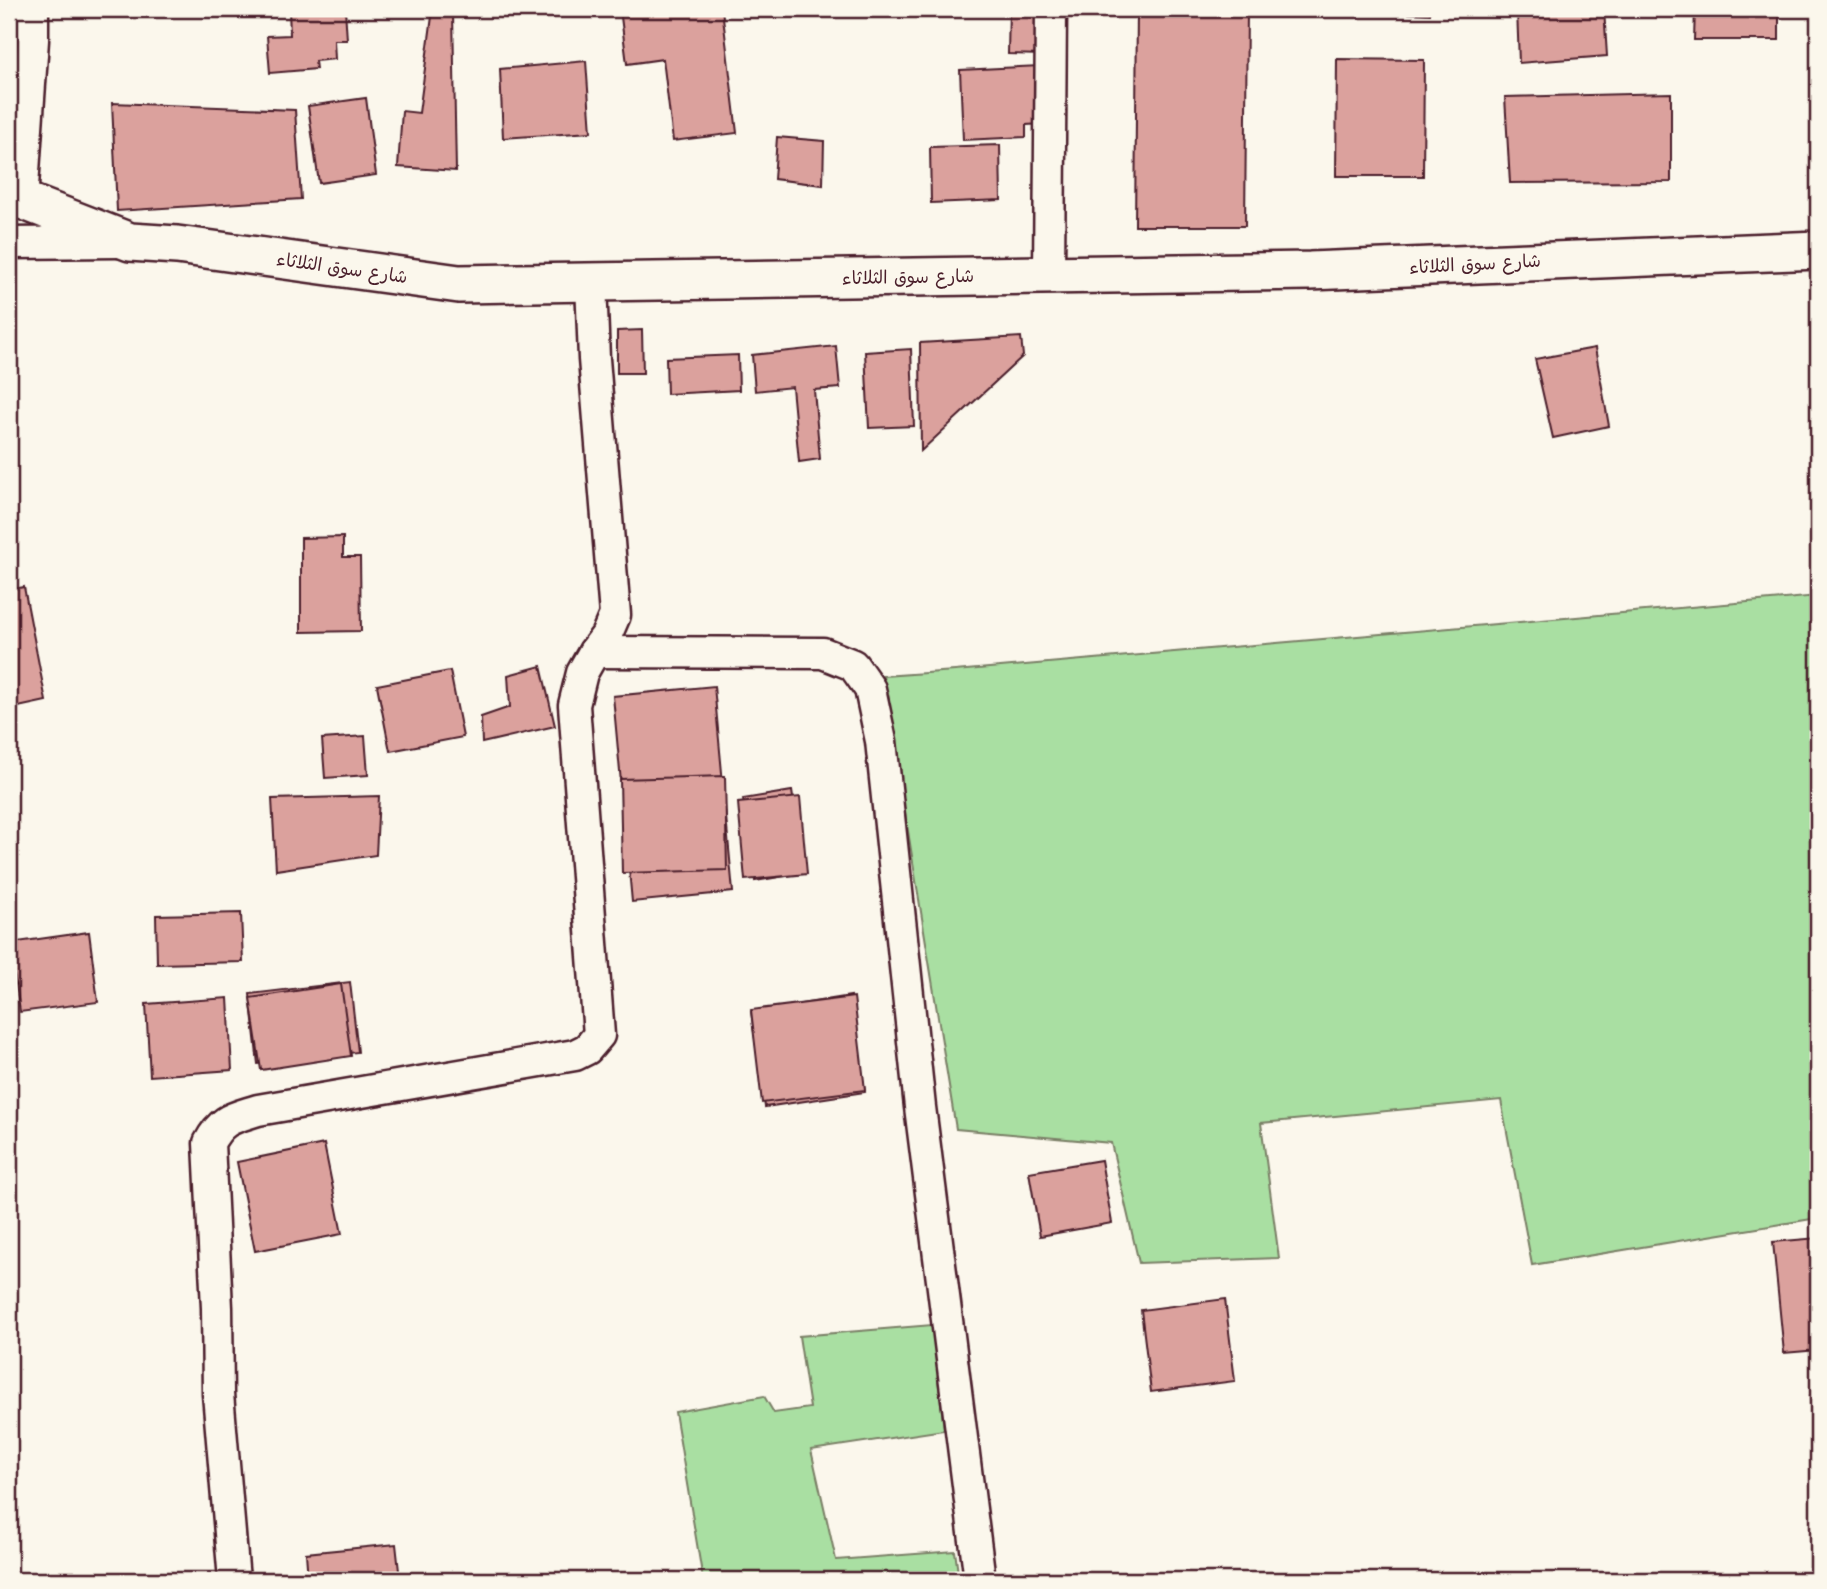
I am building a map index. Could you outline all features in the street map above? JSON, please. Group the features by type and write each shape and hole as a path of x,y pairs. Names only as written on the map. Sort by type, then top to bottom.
{"street":[{"path":"15,198 33,40 33,9"},
{"path":"1049,275 1051,9"},
{"name":"شارع سوق الثلاثاء","path":"15,198 130,242 177,245 459,284 1310,271 1818,250"},
{"path":"9,243 130,242"},
{"path":"234,1580 218,1394 217,1294 209,1143 215,1131 228,1120 258,1110 575,1055 587,1049 599,1035 574,705 582,673 606,636 615,615 594,359 591,282"},
{"path":"594,652 824,653 853,665 870,689 881,741 920,1107 980,1580"}],"green space":[{"path":"1818,596 1818,1218 1532,1265 1501,1100 1261,1123 1279,1258 1139,1263 1111,1143 956,1129 883,676"},
{"path":"932,1325 944,1430 811,1450 836,1560 955,1551 959,1580 703,1580 675,1412 764,1396 774,1413 810,1408 799,1336"}],"building":[{"path":"289,9 345,9 347,40 334,40 335,59 315,61 316,69 270,73 267,36 290,35"},
{"path":"433,9 453,13 456,171 398,167 402,111 419,113"},
{"path":"620,9 722,9 737,133 673,141 663,59 627,64"},
{"path":"1009,9 1044,9 1043,55 1008,54"},
{"path":"1137,9 1247,9 1245,226 1135,226"},
{"path":"1430,9 1430,14 1359,11"},
{"path":"1517,9 1604,9 1607,56 1519,63"},
{"path":"1695,9 1779,9 1779,40 1694,40"},
{"path":"1337,59 1424,60 1423,176 1336,176"},
{"path":"586,61 591,132 503,138 500,69"},
{"path":"1040,66 1043,124 1026,125 1026,137 963,140 960,70"},
{"path":"1671,93 1671,182 1510,183 1505,97"},
{"path":"366,98 376,175 319,183 308,106"},
{"path":"112,103 295,110 301,199 117,211"},
{"path":"777,137 824,141 823,185 774,179"},
{"path":"1000,145 1001,200 931,203 930,147"},
{"path":"642,330 643,373 617,373 617,331"},
{"path":"1021,337 1023,356 921,451 920,343"},
{"path":"836,346 840,388 814,390 820,459 799,462 792,387 755,391 752,355"},
{"path":"1595,348 1609,426 1553,438 1535,359"},
{"path":"911,349 914,426 869,428 865,352"},
{"path":"738,355 739,390 667,394 666,358"},
{"path":"343,537 343,557 360,557 361,631 301,632 301,538"},
{"path":"24,587 46,701 9,709 9,590"},
{"path":"541,666 555,726 482,743 481,717 510,707 508,675"},
{"path":"450,671 463,737 390,751 377,685"},
{"path":"714,686 733,892 632,902 613,696"},
{"path":"365,736 368,775 325,778 322,739"},
{"path":"725,776 727,870 622,873 620,779"},
{"path":"792,791 804,873 755,881 743,799"},
{"path":"379,796 376,855 276,870 272,799"},
{"path":"800,797 807,874 745,880 738,803"},
{"path":"241,913 243,962 157,964 156,915"},
{"path":"89,932 98,1002 20,1012 10,943"},
{"path":"350,982 358,1052 258,1064 250,994"},
{"path":"341,984 351,1056 261,1070 250,998"},
{"path":"851,996 865,1092 765,1107 751,1012"},
{"path":"854,997 865,1090 762,1103 751,1010"},
{"path":"228,998 232,1070 150,1076 146,1004"},
{"path":"324,1144 342,1234 255,1251 237,1162"},
{"path":"1101,1160 1112,1223 1040,1236 1029,1172"},
{"path":"1818,1238 1818,1350 1784,1353 1773,1242"},
{"path":"1225,1299 1235,1381 1151,1392 1141,1310"},
{"path":"1810,1397 1818,1397 1818,1514"},
{"path":"396,1544 400,1580 308,1580 306,1553"}]}
